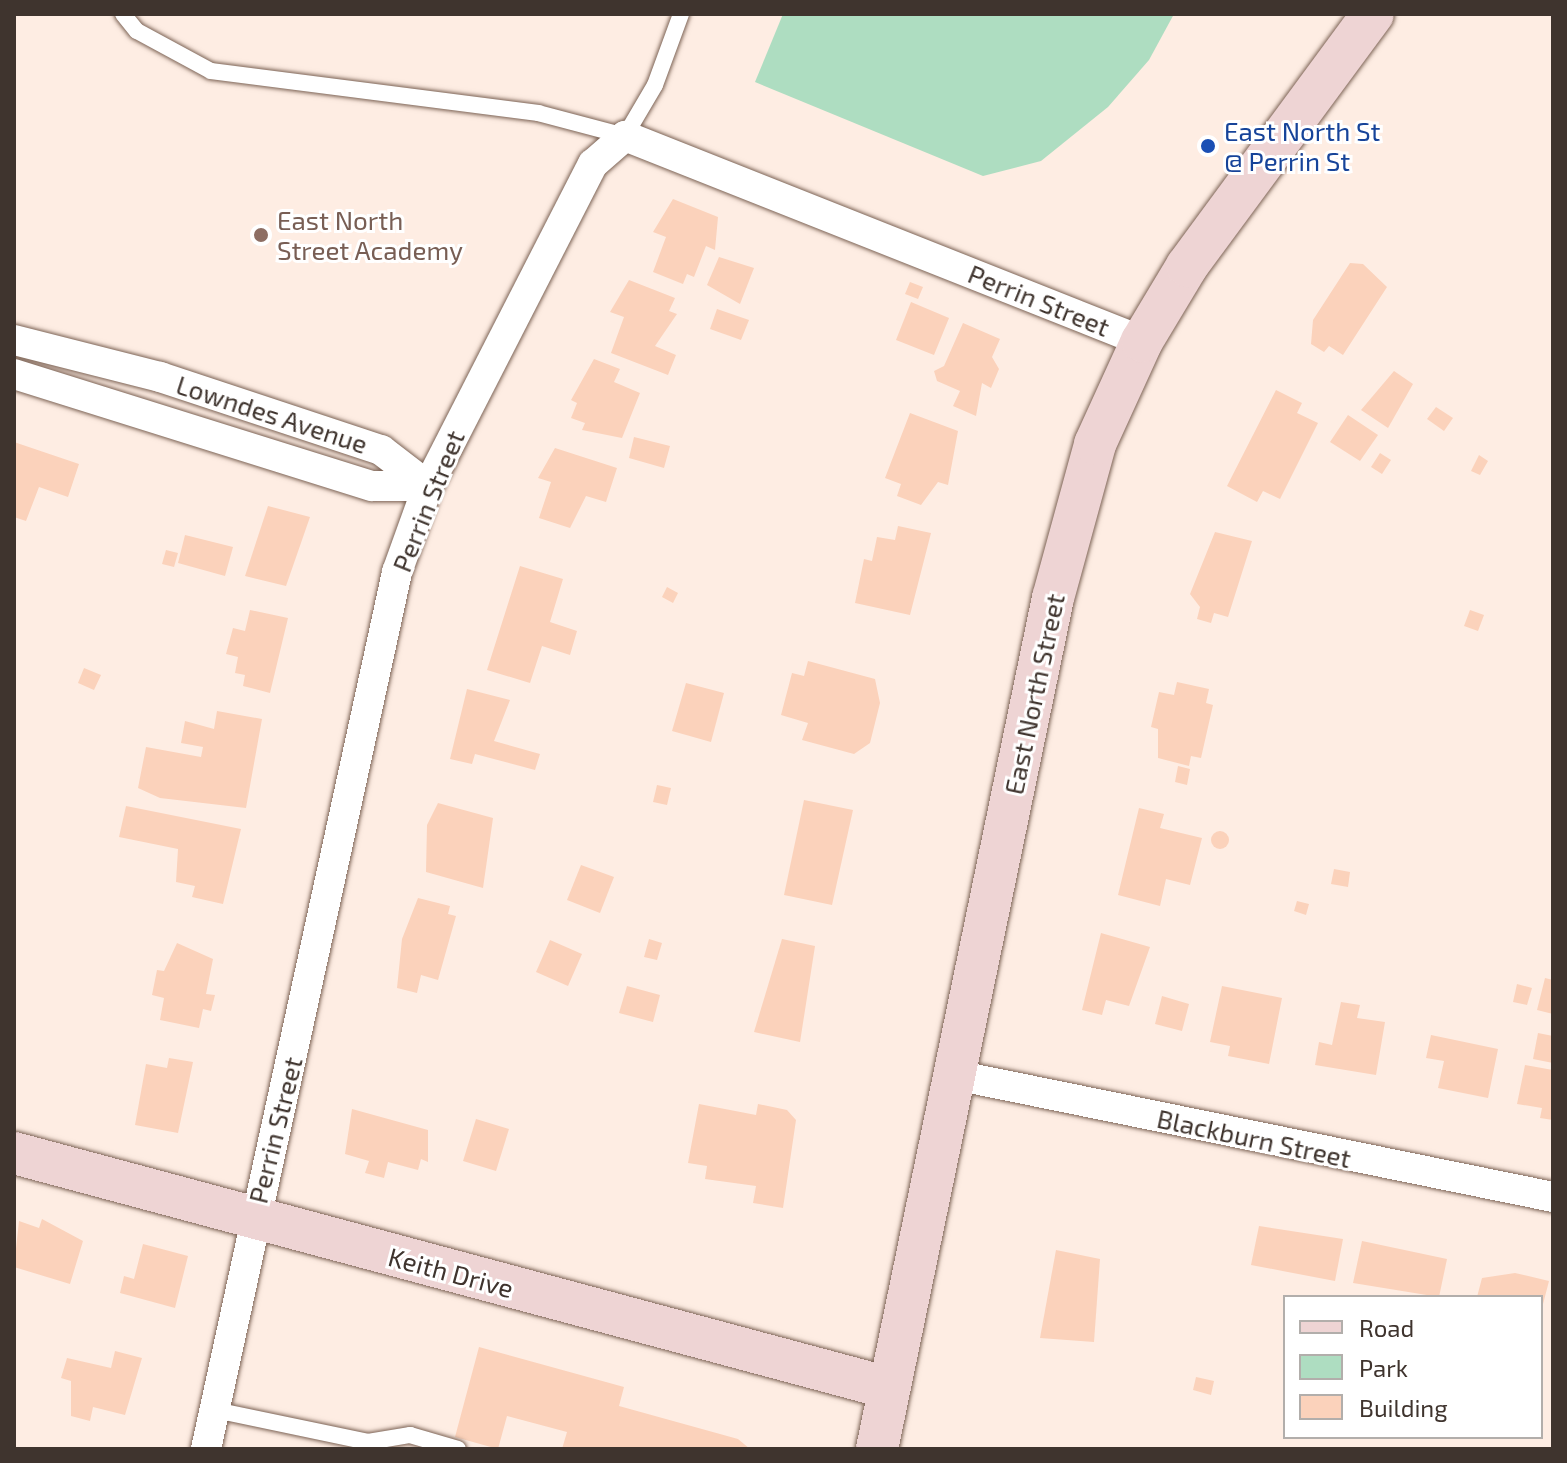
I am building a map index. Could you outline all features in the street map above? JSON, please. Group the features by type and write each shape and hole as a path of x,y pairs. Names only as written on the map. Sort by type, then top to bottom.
{"main road":[{"name":"East North Street","path":"877,1449 1076,505 1142,341 1187,266 1373,14"},
{"name":"Keith Drive","path":"14,1153 889,1388"}],"street":[{"name":"Perrin Street","path":"206,1449 397,572 428,486 575,188 625,136 1142,341"},
{"name":"Lowndes Avenue","path":"14,340 160,377 381,450 428,486"},
{"name":"Lowndes Avenue","path":"14,374 372,486 428,486"},
{"name":"Blackburn Street","path":"955,1075 1553,1197"}],"lane":[{"path":"123,14 137,31 211,71 538,113 625,136 655,85 681,14"},
{"path":"215,1410 368,1442 410,1435 458,1449"}],"green space":[{"path":"783,14 1174,14 1149,60 1108,107 1041,161 983,176 755,82"}],"building":[{"path":"673,199 718,217 715,250 706,246 694,277 687,274 683,284 653,272 666,237 653,232"},
{"path":"719,257 754,268 740,304 707,285"},
{"path":"1350,263 1363,264 1387,287 1343,355 1329,346 1324,352 1311,344 1313,320"},
{"path":"629,280 675,298 669,311 677,314 655,346 676,355 668,375 611,353 624,317 610,312"},
{"path":"910,282 923,287 918,299 905,294"},
{"path":"911,302 949,318 934,355 896,340"},
{"path":"717,309 749,320 741,340 710,329"},
{"path":"963,323 1000,339 992,357 999,369 991,388 982,383 976,416 953,406 960,391 937,381 934,371 944,366"},
{"path":"594,359 620,369 614,382 640,393 622,438 582,430 585,423 571,418 577,403 571,400"},
{"path":"1394,371 1413,384 1388,428 1361,410"},
{"path":"1276,390 1302,403 1297,413 1318,423 1280,499 1263,491 1257,502 1227,486"},
{"path":"1436,407 1453,418 1444,431 1427,419"},
{"path":"910,413 958,431 948,485 938,482 921,505 897,496 901,484 885,478"},
{"path":"1348,415 1378,435 1360,461 1330,442"},
{"path":"634,437 670,446 664,468 629,458"},
{"path":"14,442 79,464 68,497 39,487 26,521 14,517"},
{"path":"555,448 617,468 606,502 586,496 570,528 539,518 551,482 538,478"},
{"path":"1380,453 1391,460 1382,474 1371,467"},
{"path":"1479,455 1488,461 1480,475 1471,471"},
{"path":"268,506 310,517 286,586 245,576"},
{"path":"898,526 931,533 910,615 855,603 864,559 872,561 877,537 895,540"},
{"path":"1215,532 1252,541 1228,617 1214,613 1211,623 1197,619 1200,607 1190,594"},
{"path":"185,535 233,547 225,576 178,563"},
{"path":"166,550 178,553 174,567 162,564"},
{"path":"520,566 563,579 550,622 577,631 570,655 542,646 530,683 487,670"},
{"path":"667,587 678,593 673,603 662,597"},
{"path":"250,610 288,618 270,693 243,686 245,675 235,673 238,657 226,654 233,628 245,631"},
{"path":"1470,610 1484,615 1478,631 1464,626"},
{"path":"808,661 875,679 880,703 870,743 854,754 802,740 808,723 781,715 792,673 804,676"},
{"path":"84,668 101,675 94,690 78,683"},
{"path":"1177,682 1209,689 1206,703 1213,705 1201,758 1191,756 1189,766 1158,758 1158,729 1151,727 1159,692 1174,695"},
{"path":"686,683 724,693 711,742 672,731"},
{"path":"467,689 510,700 494,741 540,754 535,770 475,754 472,764 450,759"},
{"path":"217,711 262,719 246,808 160,798 138,788 146,747 201,757 203,747 181,743 185,721 214,729"},
{"path":"1178,766 1190,769 1187,785 1175,782"},
{"path":"657,785 671,788 667,805 653,802"},
{"path":"804,800 853,810 832,905 784,895"},
{"path":"438,803 493,818 483,888 426,872 427,825"},
{"path":"126,806 241,829 223,904 192,897 195,886 176,882 178,849 119,837"},
{"path":"1139,808 1164,814 1160,828 1202,838 1190,885 1166,879 1160,906 1118,895"},
{"path":"1220,831 1229,840 1220,849 1211,840"},
{"path":"581,865 614,877 600,913 567,900"},
{"path":"1334,869 1350,872 1348,887 1331,884"},
{"path":"418,898 450,906 448,914 456,916 438,980 421,975 417,993 397,988 402,939"},
{"path":"1297,901 1309,904 1306,915 1294,911"},
{"path":"1101,933 1150,947 1129,1006 1106,1000 1102,1015 1082,1010"},
{"path":"649,939 662,943 657,960 644,957"},
{"path":"782,939 815,946 800,1042 754,1032"},
{"path":"550,940 582,954 568,986 536,972"},
{"path":"177,943 213,959 206,994 215,995 211,1011 203,1009 199,1028 160,1020 164,998 152,995 157,970 164,971"},
{"path":"1545,978 1553,980 1553,1014 1537,1010"},
{"path":"1517,984 1532,988 1527,1005 1513,1002"},
{"path":"627,986 660,995 653,1022 619,1013"},
{"path":"1222,986 1282,998 1269,1064 1228,1056 1230,1046 1210,1042"},
{"path":"1162,996 1189,1004 1182,1031 1155,1024"},
{"path":"1341,1002 1360,1005 1357,1018 1385,1022 1376,1075 1315,1065 1319,1042 1332,1045"},
{"path":"1538,1033 1553,1036 1553,1063 1533,1059"},
{"path":"1431,1035 1498,1049 1488,1098 1438,1088 1444,1061 1426,1058"},
{"path":"169,1058 193,1062 178,1133 135,1125 146,1064 167,1068"},
{"path":"1525,1065 1553,1070 1553,1120 1540,1118 1542,1108 1517,1104"},
{"path":"699,1104 756,1115 758,1104 787,1110 796,1120 783,1208 753,1203 756,1186 705,1179 707,1166 688,1163"},
{"path":"352,1109 428,1130 428,1162 421,1159 418,1170 388,1162 384,1178 365,1173 369,1161 345,1154"},
{"path":"476,1119 509,1129 496,1171 463,1161"},
{"path":"42,1219 83,1241 70,1284 14,1267 19,1221 39,1228"},
{"path":"1259,1226 1343,1239 1335,1281 1251,1265"},
{"path":"1362,1241 1447,1259 1439,1295 1353,1283"},
{"path":"143,1244 188,1256 175,1308 120,1293 124,1276 134,1279"},
{"path":"1056,1250 1100,1259 1094,1342 1040,1338"},
{"path":"1515,1273 1549,1281 1543,1304 1543,1295 1478,1295 1482,1278"},
{"path":"479,1347 624,1387 619,1406 738,1439 750,1449 562,1449 567,1432 507,1416 498,1449 455,1437"},
{"path":"115,1351 142,1358 125,1415 93,1407 90,1421 71,1416 71,1381 61,1378 67,1358 111,1368"},
{"path":"1196,1377 1214,1381 1211,1395 1193,1390"}],"place":[{"name":"East North St @ Perrin St","path":"1208,146"},
{"name":"East North Street Academy","path":"261,235"}]}
